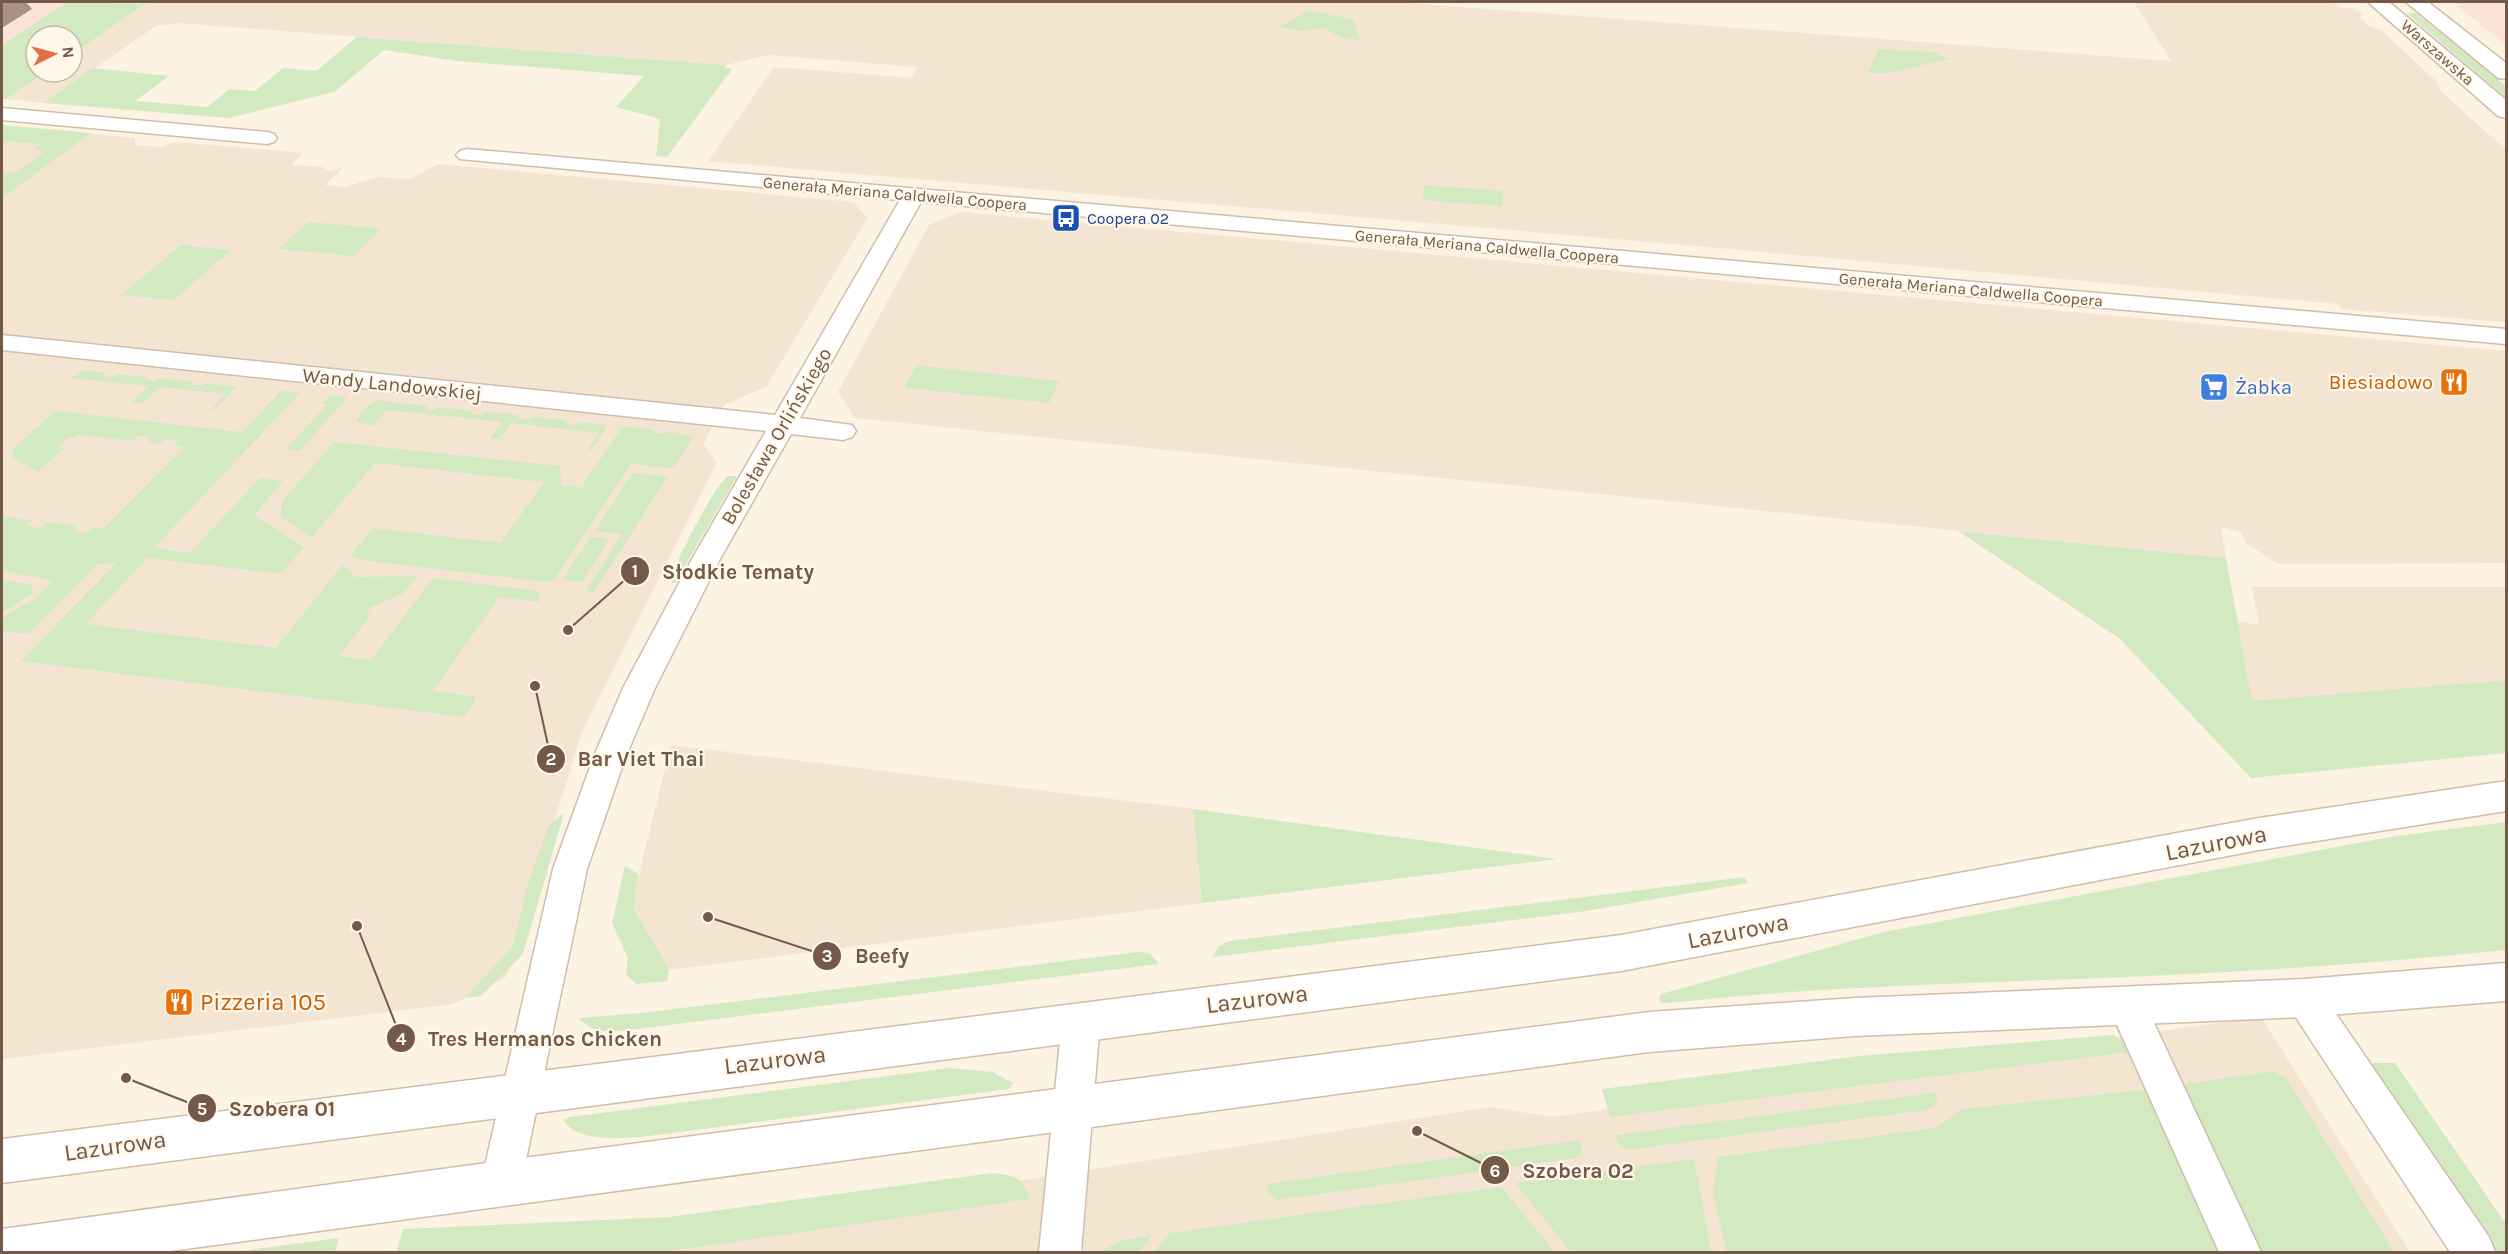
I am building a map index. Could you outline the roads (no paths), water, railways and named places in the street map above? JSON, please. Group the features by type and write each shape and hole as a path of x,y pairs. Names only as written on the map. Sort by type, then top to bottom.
{"main road":[{"name":"Warszawska","path":"2378,2 2502,107"},
{"name":"Warszawska","path":"2416,2 2506,73"},
{"name":"Lazurowa","path":"2,1161 1621,953 2259,834 2506,796"},
{"path":"2,1252 501,1183 1073,1110 1649,1032 1855,1017 2304,998 2506,982"}],"street":[{"path":"2,114 267,138"},
{"name":"Generała Meriana Caldwella Coopera","path":"466,155 2506,337"},
{"name":"Bolesława Orlińskiego","path":"501,1183 570,869 610,756 668,629 914,195"},
{"name":"Wandy Landowskiej","path":"2,343 843,431"},
{"path":"2304,998 2474,1252"},
{"path":"2127,1005 2240,1252"},
{"path":"1060,1252 1081,1021"}],"place":[{"name":"Coopera 02","path":"1066,218"},
{"name":"Biesiadowo","path":"2454,382"},
{"name":"Żabka","path":"2214,387"},
{"name":"Słodkie Tematy","path":"568,630"},
{"name":"Bar Viet Thai","path":"535,686"},
{"name":"Beefy","path":"708,917"},
{"name":"Tres Hermanos Chicken","path":"357,926"},
{"name":"Pizzeria 105","path":"179,1002"},
{"name":"Szobera 01","path":"126,1078"},
{"name":"Szobera 02","path":"1417,1131"}]}
